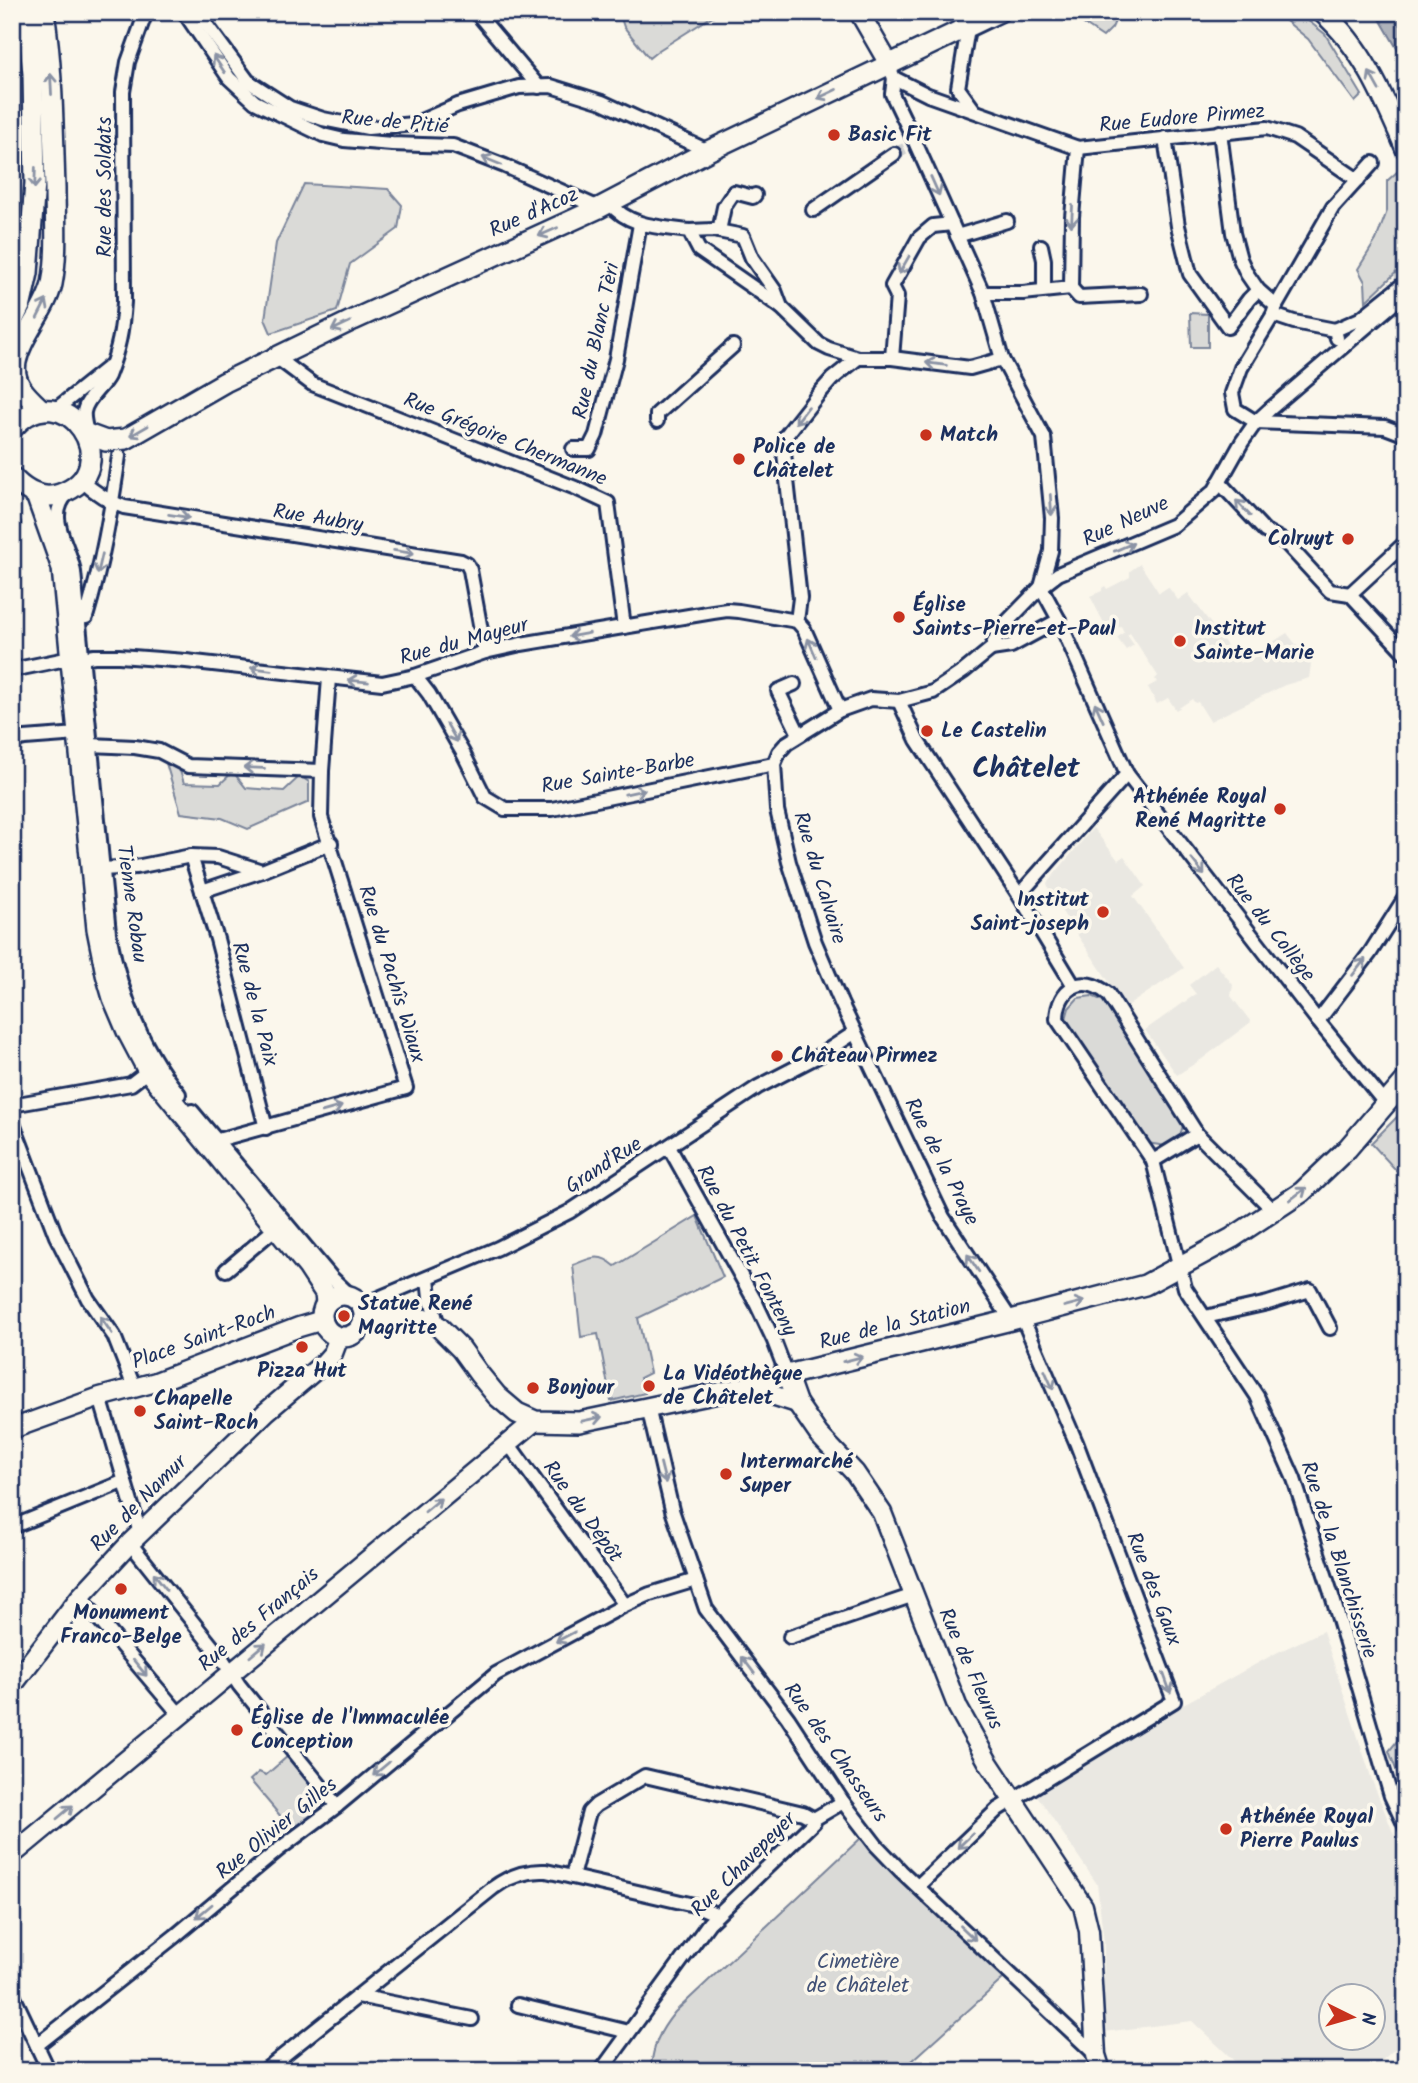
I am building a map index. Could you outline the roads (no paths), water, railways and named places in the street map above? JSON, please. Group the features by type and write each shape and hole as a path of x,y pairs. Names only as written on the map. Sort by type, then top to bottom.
{"main road":[{"path":"12,323 28,273 35,183 33,74 27,12"},
{"path":"12,477 23,488 36,495 57,495 76,485 89,466 91,450 79,423 67,415 49,410 24,393 15,371 16,360 46,301 54,274 54,151 50,62 44,12"},
{"path":"859,12 891,71"},
{"name":"Rue d'Acoz","path":"86,434 106,441 126,439 225,382 276,357 605,206 708,151 891,71 968,20 999,12"},
{"path":"1321,12 1349,41 1373,78 1405,148"},
{"path":"12,429 30,414 49,410"},
{"name":"Tienne Robau","path":"36,495 62,568 76,658 84,740 96,918 106,974 120,1016 148,1071 277,1227 321,1285 325,1293 325,1312"},
{"name":"Rue de la Station","path":"359,1306 423,1319 438,1326 461,1349 497,1396 517,1413 535,1421 579,1422 747,1387 785,1371 1017,1319 1145,1285 1232,1238 1302,1192 1346,1149 1406,1080"},
{"path":"337,1295 359,1306 358,1331 346,1337 339,1337 327,1329 325,1312 337,1295"},
{"name":"Place Saint-Roch","path":"12,1429 100,1397 156,1382 299,1327 325,1312"},
{"name":"Rue de Namur","path":"12,1686 80,1597 135,1538 267,1412 325,1362 333,1353 339,1337"},
{"name":"Rue de Fleurus","path":"785,1371 797,1403 819,1435 855,1473 882,1513 958,1707 988,1762 1083,1906 1089,1931 1099,2063"},
{"path":"747,1387 797,1403"},
{"name":"Rue des Français","path":"12,1856 535,1421"}],"street":[{"name":"Rue des Soldats","path":"86,434 84,412 105,382 121,340 124,302 123,92 128,62 146,12"},
{"name":"Rue de Pitié","path":"184,12 229,78 255,102 323,135 344,140 453,146 605,206 640,224"},
{"path":"197,12 248,81 289,108 332,121 368,128 414,124 458,105 519,88 551,86 602,102 708,151"},
{"path":"476,12 539,87"},
{"path":"968,20 958,88 975,110"},
{"path":"891,71 928,95 1078,148 1072,217 1071,288 1079,298 1141,294"},
{"path":"774,764 787,743 840,710 871,699 898,701 933,692 964,671 991,649 1000,629 1041,587 1051,551 1052,518 1044,437 1002,359 982,293 892,94 891,71"},
{"path":"414,124 416,145"},
{"name":"Rue Eudore Pirmez","path":"1078,148 1267,128 1295,137 1358,180"},
{"path":"1220,132 1233,233 1240,259 1247,274 1274,311 1294,322 1335,330 1360,319 1406,282"},
{"path":"1165,138 1178,226 1191,274 1228,327 1258,290"},
{"path":"813,210 894,154"},
{"path":"1373,163 1333,207 1241,368 1232,393 1235,409 1256,422 1385,427 1406,435"},
{"path":"719,231 724,207 734,191 752,197 755,195"},
{"path":"892,358 897,296 892,286 919,238 933,226 954,230 1007,221"},
{"path":"640,224 689,231 719,231 743,236 752,258 775,291 781,307"},
{"name":"Rue du Blanc Tèri","path":"573,449 589,449 596,435 616,359 640,224"},
{"path":"689,231 699,250 781,307 819,344 829,349 858,358 892,358 970,368 1002,359"},
{"path":"1041,246 1044,290"},
{"path":"982,293 1023,293 1071,288"},
{"name":"Rue Neuve","path":"1041,587 1058,574 1174,525 1215,491 1256,422 1406,293"},
{"path":"1335,330 1340,348"},
{"path":"657,421 657,414 733,346"},
{"name":"Rue Grégoire Chermanne","path":"276,357 312,384 608,503 624,627"},
{"path":"840,710 804,629 797,621 800,598 784,438 832,379 858,358"},
{"path":"49,410 113,363"},
{"path":"78,618 86,617 95,588 119,456"},
{"path":"1219,482 1265,531 1284,542 1330,592 1350,594 1396,639 1406,654"},
{"name":"Rue Aubry","path":"76,485 92,490 112,503 142,510 461,561 467,564 470,570 485,652"},
{"name":"Tienne Robau","path":"76,485 57,507 57,518 73,565 78,618 76,658"},
{"path":"1350,594 1406,542"},
{"name":"Rue du Collège","path":"1041,587 1059,620 1127,774 1385,1104"},
{"name":"Rue du Mayeur","path":"12,670 94,656 157,658 382,684 415,676 485,652 727,610 797,621"},
{"path":"991,649 1011,646 1059,620"},
{"name":"Rue Sainte-Barbe","path":"415,676 429,694 485,797 505,809 552,809 774,764"},
{"name":"Rue du Pachîs Wiaux","path":"218,1140 407,1088 321,817 329,678"},
{"path":"794,684 778,691 799,734"},
{"path":"898,701 917,740 1019,895 1074,986"},
{"path":"12,741 25,738 84,740 159,751 188,766 322,771"},
{"name":"Tienne Robau","path":"84,740 114,963 136,1027 166,1077 332,1278 359,1306"},
{"name":"Rue du Calvaire","path":"774,764 778,810 789,862 815,942 854,1033"},
{"path":"1019,895 1127,774"},
{"path":"202,891 262,871 331,843"},
{"path":"102,869 136,867 191,856 218,857 262,871"},
{"name":"Rue de la Paix","path":"191,856 217,939 266,1128"},
{"path":"1318,1021 1370,953 1406,896"},
{"path":"1197,1134 1153,1161 1057,1019 1062,996 1074,986 1092,985 1108,994 1197,1134 1274,1212"},
{"name":"Rue de la Praye","path":"854,1033 943,1217 1017,1319"},
{"name":"Grand'Rue","path":"359,1306 498,1248 569,1212 758,1087 822,1054 854,1033"},
{"path":"12,1105 131,1084 148,1071"},
{"path":"12,1121 56,1236 88,1299 114,1336 134,1387"},
{"name":"Rue du Petit Fonteny","path":"669,1147 756,1303 785,1371"},
{"name":"Rue de la Blanchisserie","path":"1153,1161 1185,1289 1257,1396 1294,1479 1391,1796 1406,1828"},
{"path":"226,1270 277,1227"},
{"path":"428,1278 438,1326"},
{"path":"1205,1317 1268,1303 1310,1290 1330,1328"},
{"name":"Rue des Gaux","path":"1014,1799 1174,1701 1076,1442 1017,1319"},
{"path":"100,1397 125,1481 135,1538 231,1674 337,1805"},
{"name":"Rue des Chasseurs","path":"648,1407 672,1510 706,1609 788,1718 843,1802 876,1844 1099,2063"},
{"name":"Rue du Dépôt","path":"508,1443 625,1605"},
{"path":"12,1527 125,1481"},
{"name":"Rue Olivier Gilles","path":"37,2045 496,1674 625,1605 696,1580"},
{"path":"790,1637 914,1595"},
{"path":"80,1597 180,1715"},
{"path":"572,1878 589,1812 596,1805 645,1776 803,1813 814,1819"},
{"path":"918,1886 998,1809 1014,1799"},
{"name":"Rue Chavepeyer","path":"601,2071 716,1914 814,1822 814,1819 843,1802"},
{"path":"264,2071 505,1879 528,1872 546,1871 694,1905 716,1914"},
{"path":"12,1993 49,2071"},
{"path":"358,1996 472,2019"},
{"path":"518,2006 629,2032"}],"tunnel":[{"path":"894,154 911,146"},
{"path":"1399,637 1406,630"}],"place":[{"name":"Basic Fit","path":"834,135"},
{"name":"Match","path":"926,435"},
{"name":"Police de Châtelet","path":"739,459"},
{"name":"Colruyt","path":"1348,539"},
{"name":"Église Saints-Pierre-et-Paul","path":"899,617"},
{"name":"Institut Sainte-Marie","path":"1180,641"},
{"name":"Le Castelin","path":"927,731"},
{"name":"Athénée Royal René Magritte","path":"1280,809"},
{"name":"Institut Saint-joseph","path":"1103,912"},
{"name":"Château Pirmez","path":"777,1056"},
{"name":"Statue René Magritte","path":"344,1316"},
{"name":"Pizza Hut","path":"302,1347"},
{"name":"La Vidéothèque de Châtelet","path":"649,1386"},
{"name":"Bonjour","path":"533,1388"},
{"name":"Chapelle Saint-Roch","path":"140,1411"},
{"name":"Intermarché Super","path":"726,1474"},
{"name":"Monument Franco-Belge","path":"121,1589"},
{"name":"Église de l'Immaculée Conception","path":"237,1730"},
{"name":"Athénée Royal Pierre Paulus","path":"1226,1829"}],"district":[{"name":"Châtelet","path":"1026,769"}],"park label":[{"name":"Cimetière de Châtelet","path":"858,1974"}]}
